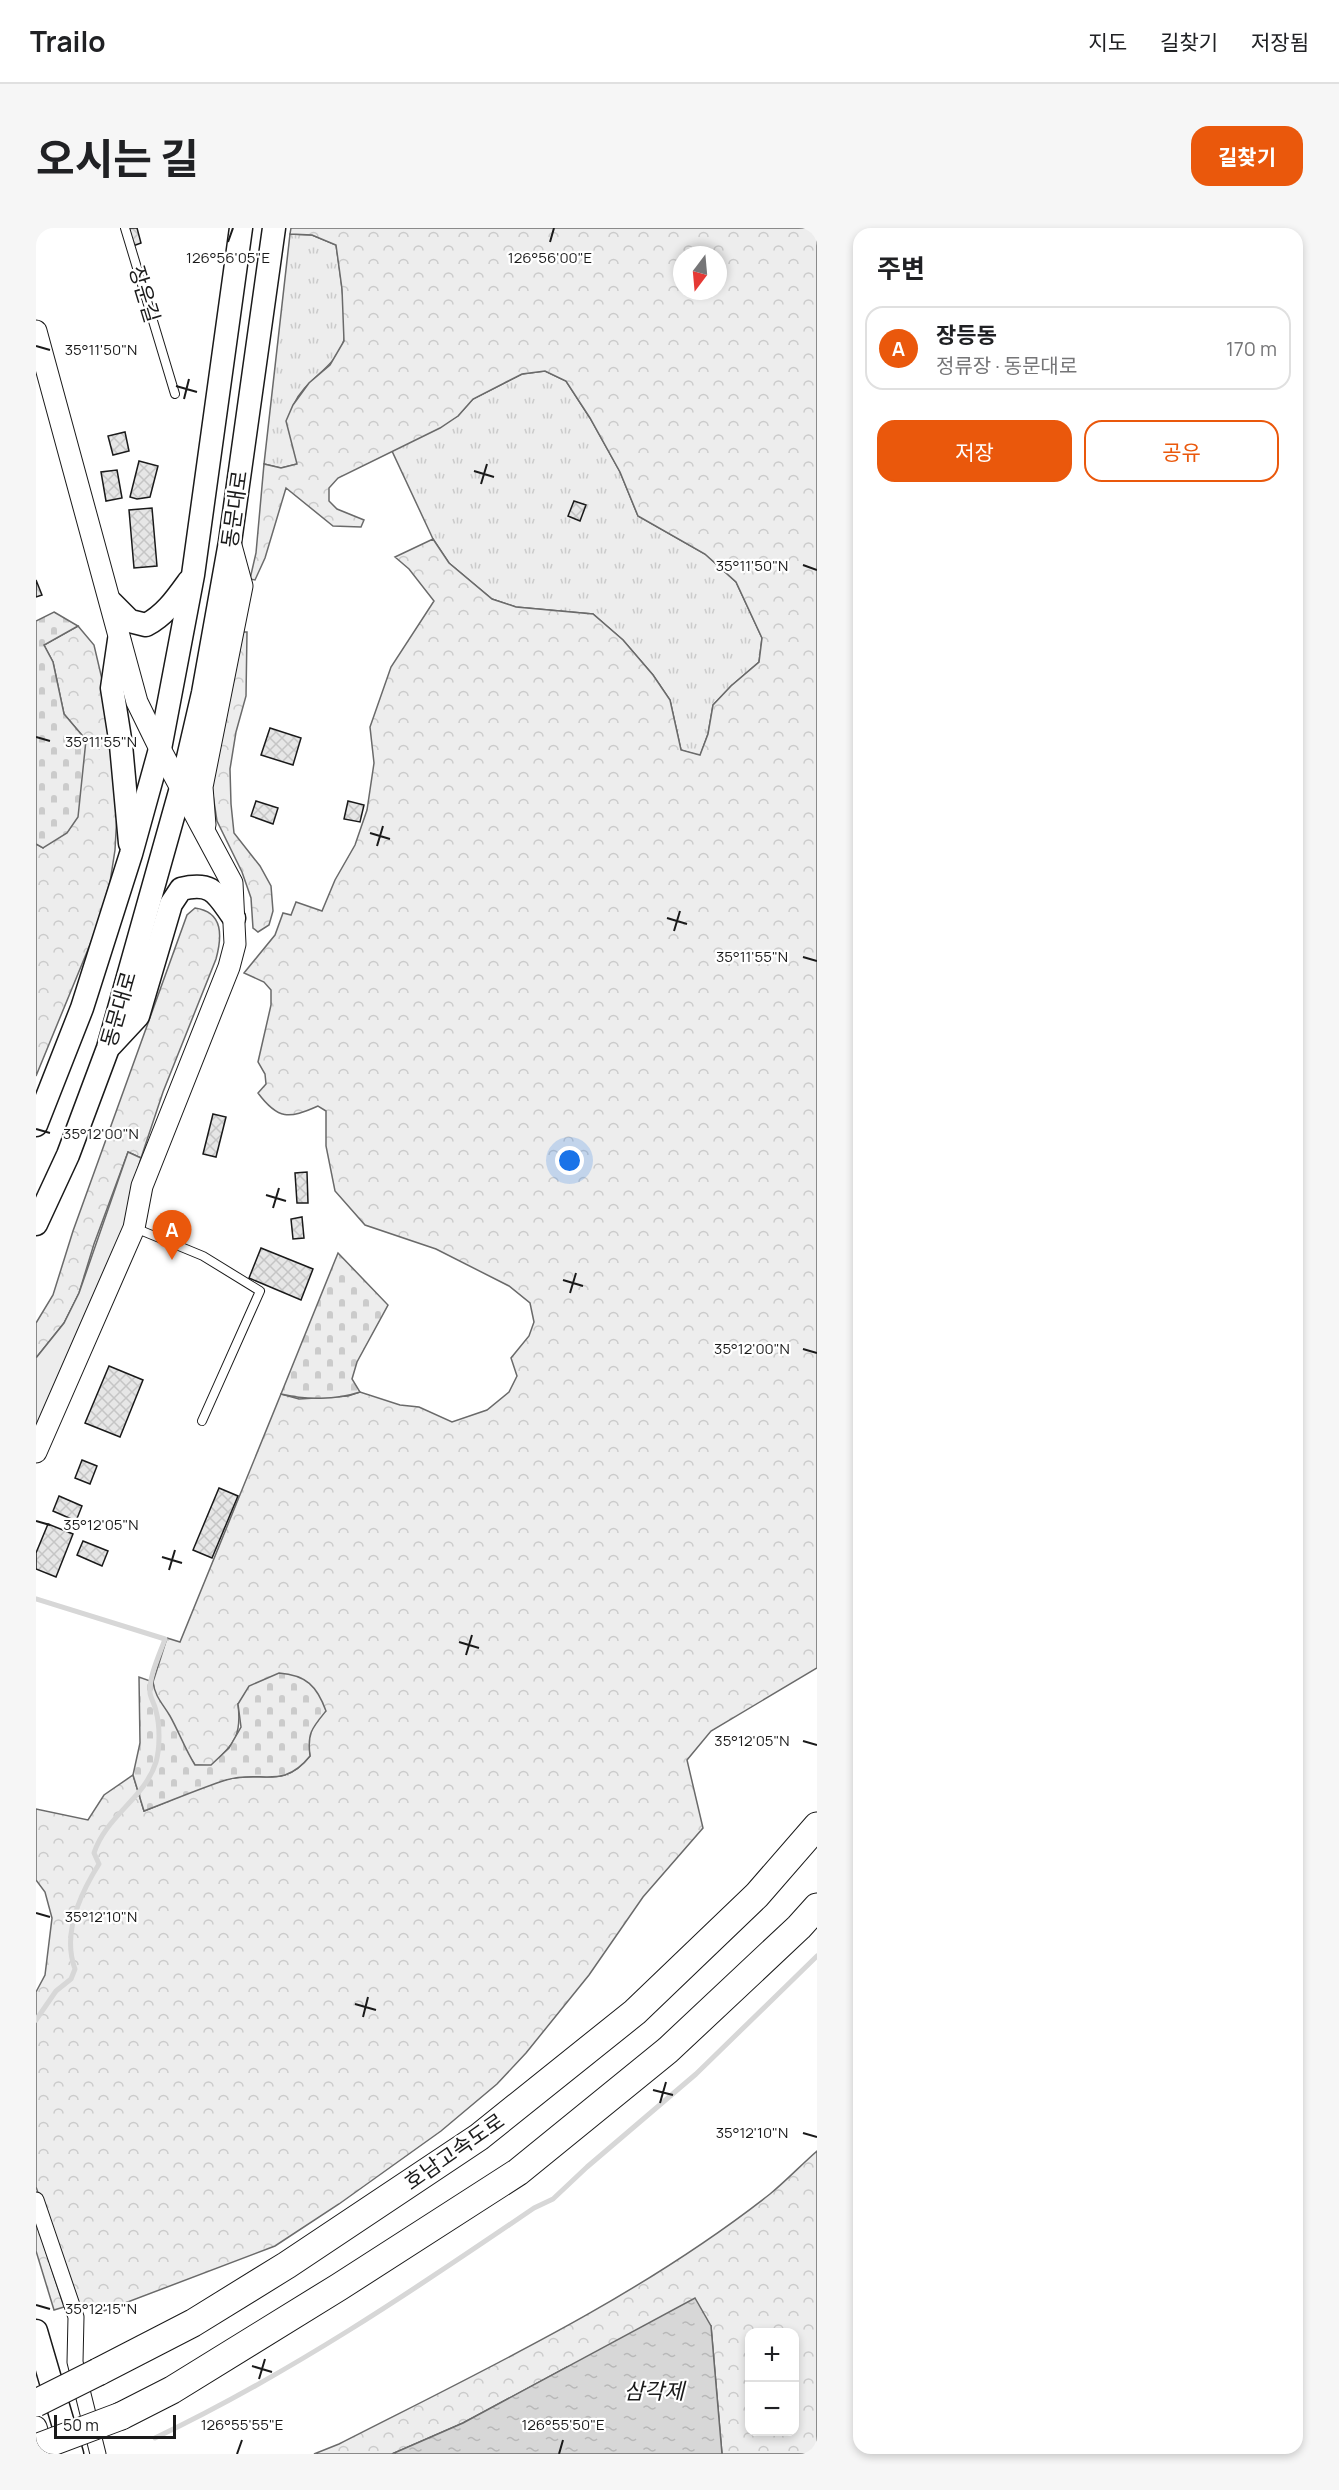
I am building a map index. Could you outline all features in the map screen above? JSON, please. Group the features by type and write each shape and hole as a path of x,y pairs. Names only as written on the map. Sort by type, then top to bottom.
{"highway":[{"name":"호남고속도로","path":"36,2403 203,2317 287,2265 479,2137 635,2012 757,1895 817,1826"},
{"path":"36,2448 121,2416 172,2390 518,2172 668,2050 799,1927 817,1907"}],"main road":[{"name":"동문대로","path":"37,1121 82,1008 131,854 160,749 194,575 241,228"},
{"name":"동문대로","path":"36,1224 68,1155 108,1048 182,788 203,693 230,542 274,228"},
{"path":"112,603 130,621 146,625 157,619 171,606 194,575"},
{"path":"118,640 112,688 121,745 131,854"},
{"path":"108,1048 138,1016 171,904 181,889 196,885 214,891 234,918"},
{"path":"36,2331 72,2454"}],"street":[{"path":"36,331 112,603 118,640 137,702 232,884 235,944 230,967 142,1186 134,1228 36,1452"},
{"path":"206,834 202,787 242,586 230,542"},
{"path":"36,2200 76,2317 75,2362 98,2454"},
{"path":"36,2427 44,2454"}],"lane":[{"name":"장운길","path":"125,228 175,394"},
{"path":"134,1228 203,1256 260,1291 202,1421"}],"green space":[{"path":"291,228 817,228 817,1668 711,1731 687,1760 703,1828 643,1897 589,1975 526,2053 497,2084 441,2131 339,2204 275,2246 104,2311 77,2304 36,2187 36,1992 45,1975 52,1918 45,1892 36,1880 36,1809 88,1820 104,1795 133,1775 144,1811 217,1782 240,1777 282,1776 300,1766 310,1756 308,1744 311,1729 238,1704 239,1724 231,1745 211,1766 195,1765 183,1747 170,1717 155,1695 153,1682 167,1638 180,1642 281,1394 299,1399 348,1396 360,1392 400,1405 419,1407 452,1422 487,1410 509,1392 517,1376 511,1358 529,1336 534,1322 530,1303 509,1286 436,1249 365,1225 335,1191 326,1146 326,1111 318,1106 292,1115 285,1115 272,1108 258,1093 266,1084 265,1074 258,1062 271,1005 271,990 264,982 244,973 275,935 283,913 291,915 296,902 322,911 335,880 355,845 367,810 374,763 370,727 391,667 434,601 409,569 395,557 433,539 449,563 492,599 516,607 593,614 623,640 653,675 670,700 681,750 700,755 708,734 713,705 759,662 762,638 736,582 705,554 638,516 620,472 590,418 566,381 545,371 522,374 473,399 458,416 440,428 338,478 329,488 329,501 337,509 364,520 361,527 333,526 286,488 265,558 255,580 250,579 256,553 264,464 281,468 297,464 286,421 293,405 309,383 330,365 344,341 342,289 336,245 312,235 290,234"},
{"path":"290,234 312,235 336,245 343,296 345,335 339,352 305,388 294,404 297,464 281,468 264,464"},
{"path":"545,371 566,381 590,418 620,472 638,516 705,554 736,582 762,638 759,662 713,705 708,734 700,756 681,750 670,700 653,675 623,640 593,614 516,607 492,599 449,563 433,539 392,451 458,416 473,399 522,374"},
{"path":"54,612 78,626 44,645 53,662 64,714 86,740 78,817 67,833 43,848 36,844 36,621"},
{"path":"78,626 94,645 116,739 115,850 110,882 96,930 36,1076 36,844 43,848 86,740 64,714 53,662 44,645"},
{"path":"241,632 247,632 246,696 236,732 230,769 231,804 234,833 260,866 271,886 273,911 269,925 258,932 253,928 251,898 242,872 217,821 212,788"},
{"path":"195,908 211,915 219,927 216,959 163,1092 141,1158 128,1152 94,1244 79,1293 64,1323 36,1358 36,1323 53,1295 73,1231 187,915"},
{"path":"338,1253 388,1305 357,1362 352,1379 360,1392 341,1397 320,1398 281,1394"},
{"path":"279,1673 296,1676 309,1683 319,1695 326,1711 310,1736 310,1756 300,1767 280,1776 239,1777 226,1780 144,1811 133,1775 140,1743 139,1677 153,1682 157,1696 195,1765 211,1765 229,1748 241,1727 238,1704 249,1686"},
{"path":"817,2151 817,2454 722,2454 711,2326 567,2367 463,2423 392,2454 314,2454 339,2444 450,2388 615,2299 720,2231 782,2184"},
{"path":"36,2221 64,2307 54,2310 36,2251"}],"shaded area":[{"path":"128,1152 141,1158 121,1248 36,1438 36,1358 64,1323 79,1293"}],"water":[{"name":"삼각제","path":"695,2298 711,2326 722,2454 392,2454 463,2423"}],"building":[{"path":"129,228 137,228 141,243 133,246"},
{"path":"125,432 129,451 113,455 108,436"},
{"path":"139,461 158,466 150,497 137,499 130,497"},
{"path":"117,470 122,498 106,501 101,472"},
{"path":"574,501 586,505 580,521 568,516"},
{"path":"152,508 157,566 134,568 129,510"},
{"path":"36,580 42,595 36,597"},
{"path":"270,728 301,738 293,765 261,755"},
{"path":"256,801 278,808 273,824 251,816"},
{"path":"348,801 364,805 360,822 344,819"},
{"path":"213,1114 226,1117 216,1157 203,1154"},
{"path":"307,1172 308,1203 297,1203 295,1173"},
{"path":"302,1217 304,1238 293,1239 291,1219"},
{"path":"261,1248 313,1269 301,1300 249,1278"},
{"path":"109,1366 143,1380 120,1437 85,1423"},
{"path":"82,1460 97,1466 90,1484 75,1478"},
{"path":"219,1488 238,1496 212,1558 193,1550"},
{"path":"59,1496 82,1506 76,1521 53,1511"},
{"path":"48,1524 73,1534 56,1577 36,1569 36,1553"},
{"path":"83,1541 108,1551 102,1566 77,1555"}],"waterway":[{"path":"36,1599 165,1639 150,1686 159,1730 156,1762 151,1775 107,1828 100,1840 94,1853 99,1864 85,1888 72,1928 72,1956 75,1969 71,1979 56,1991 36,2020"},
{"path":"155,2438 205,2413 301,2359 395,2301 534,2208 553,2199 696,2074 817,1956"}],"place":[{"name":"장등동","path":"172,1260"}]}
